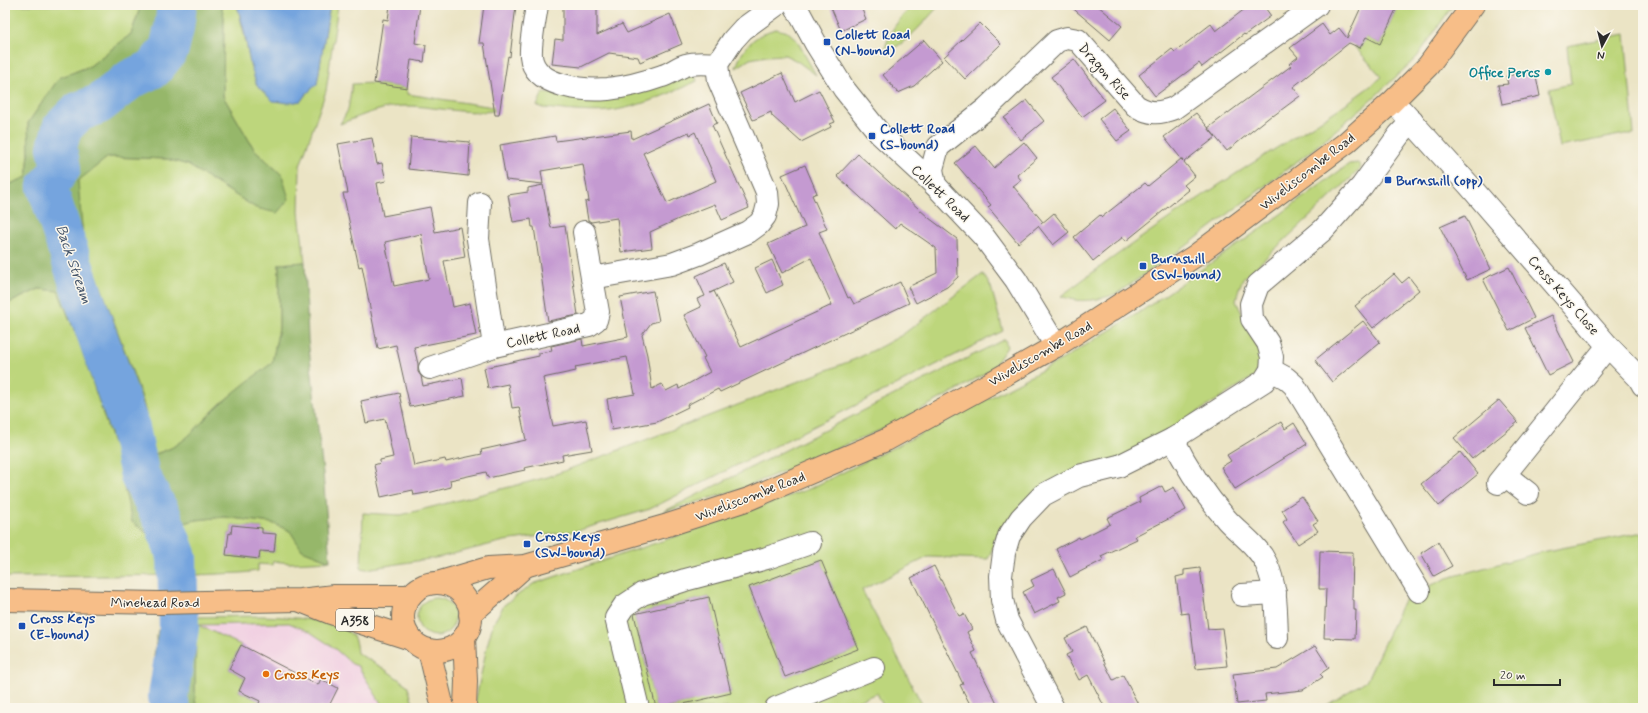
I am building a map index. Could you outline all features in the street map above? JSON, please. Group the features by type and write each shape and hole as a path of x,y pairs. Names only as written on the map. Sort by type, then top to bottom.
{"main road":[{"name":"Wiveliscombe Road","path":"437,583 488,568 525,566 668,526 749,499 886,440 1056,346 1195,256 1335,151 1392,102 1428,66 1473,5"},
{"name":"Wiveliscombe Road","path":"470,615 503,588 525,566"},
{"path":"411,639 404,625 404,610 410,596 422,587 437,583 450,586 460,593 468,603 470,615 469,627 460,642 449,649 436,651 429,650 443,708"},
{"name":"Minehead Road","path":"7,601 128,601 160,603 300,600 334,596 410,596"},
{"name":"Minehead Road","path":"300,600 331,614 364,623 411,639"},
{"path":"464,637 466,681 465,708"},
{"name":"A358","path":"411,639 422,648 429,650"}],"street":[{"path":"536,5 531,57 536,70 543,77 556,84 608,89 664,76 686,65 700,63 717,64"},
{"path":"592,278 672,264 699,254 748,232 759,224 765,216 768,204 767,192 719,81 717,64 733,40 743,29 776,5"},
{"name":"Collett Road","path":"794,5 844,89 880,134 935,185 984,237 1016,280 1056,346"},
{"name":"Dragon Rise","path":"935,185 932,169 938,147 987,108 1057,40 1067,38 1078,40 1136,106 1144,110 1157,113 1174,108 1317,5"},
{"name":"Cross Keys Close","path":"1392,102 1412,121 1482,200 1608,346 1502,479 1528,494"},
{"path":"1053,708 1007,620 1002,600 1001,576 1004,553 1009,536 1021,518 1043,495 1079,476 1119,466 1172,440 1264,381 1270,370 1272,357 1268,343 1252,319 1251,304 1258,284 1323,230 1362,186 1399,135 1412,121"},
{"name":"Collett Road","path":"480,203 478,239 494,346"},
{"name":"Collett Road","path":"430,368 494,346 589,325 596,320 598,312 584,232"},
{"path":"1608,346 1642,378"},
{"path":"1270,370 1286,378 1294,385 1419,591"},
{"path":"1172,440 1212,502 1232,525 1251,543 1266,562 1275,593 1277,638"},
{"path":"638,708 616,618 624,606 642,594 685,580 767,558 810,543"},
{"path":"1242,595 1275,593"},
{"path":"776,708 874,668"}],"shaded area":[{"path":"289,623 310,632 333,647 352,664 358,666 384,708 197,708 195,700 196,625"}],"green space":[{"path":"5,5 141,5 131,34 90,66 59,78 28,123 29,151 27,177 5,186"},
{"path":"141,5 221,5 224,17 223,96 254,149 282,175 289,199 277,213 256,208 188,165 167,159 108,157 78,181 83,238 142,398 155,454 167,450 185,439 214,410 272,363 279,328 279,264 305,262 308,339 323,473 330,561 302,550 290,531 272,523 224,517 196,520 147,533 132,522 116,452 79,342 58,291 39,289 5,305 5,186 27,177 29,151 28,123 59,78 90,66 131,34"},
{"path":"221,5 237,5 257,86 301,101 317,84 330,5 338,5 326,91 300,166 299,212 305,262 279,264 279,328 272,363 221,403 191,435 174,447 155,454 142,398 83,238 77,181 108,157 167,159 188,165 256,208 282,175 254,149 223,96 224,18"},
{"path":"913,5 940,5 900,45 884,52 889,37 895,26"},
{"path":"1398,5 1453,5 1417,57 1369,102 1312,150 1185,247 1116,294 1088,300 1075,300 1061,296 1108,261 1179,212 1251,164 1334,112 1382,77 1354,46 1360,48 1364,40 1358,33 1380,44"},
{"path":"776,29 788,32 796,39 816,75 797,61 785,55 750,59 736,68 742,54 750,43 762,34"},
{"path":"1625,34 1634,134 1625,134 1560,147 1549,89 1571,84 1567,46"},
{"path":"687,74 695,75 697,81 657,98 626,108 589,112 543,108 537,106 543,92 576,95"},
{"path":"374,83 407,88 407,94 500,108 493,111 471,112 419,106 401,106 374,111 340,124 348,110 352,84"},
{"path":"1358,163 1360,165 1359,170 1243,279 1239,288 1236,301 1261,353 1260,362 1255,376 1144,446 999,533 988,559 928,557 862,590 924,708 884,708 877,693 844,708 666,708 692,702 669,606 634,614 656,708 474,708 493,624 504,605 533,584 674,537 809,489 929,430 1063,359 1143,310 1259,230 1349,164","holes":["821,560 858,649 823,663 787,573","784,574 820,663 785,677 749,587","709,597 731,693 673,605"]},
{"path":"983,274 991,287 1003,331 650,509 576,531 504,541 441,557 366,569 361,568 363,513 401,515 548,477 748,401 858,358 882,346 902,335"},
{"path":"39,289 58,290 79,342 116,452 132,522 147,533 196,520 224,517 272,523 290,531 303,550 330,561 290,563 273,561 272,565 258,564 258,571 241,573 196,575 5,577 5,305","holes":["232,525 262,528 259,559 227,555 229,533 231,534","266,534 275,534 274,552 264,551"]},
{"path":"1005,339 1007,347 992,369 957,390 883,429 741,489 663,512"},
{"path":"1643,532 1643,708 1322,708 1367,680 1404,600 1419,591 1447,578 1542,552"},
{"path":"432,598 440,598 450,603 454,610 454,624 450,631 440,636 432,636 422,631 420,628 417,621 417,613 422,603 425,601"},
{"path":"260,616 307,619 332,624 342,628 353,637 357,653 383,668 407,685 415,708 384,708 358,666 352,664 333,647 310,632 289,623 198,625 241,645 229,669 245,678 239,691 260,701 257,708 197,708 195,700 196,617"},
{"path":"196,625 195,700 197,708 163,708 154,656 158,630"}],"water":[{"path":"237,5 330,5 317,84 301,101 289,103 273,101 257,86 250,64 244,30"}],"building":[{"path":"390,5 420,5 415,43 426,45 424,62 411,60 407,88 374,83 383,19 388,20"},
{"path":"484,5 516,5 510,57 508,56 499,115 495,115 484,43 479,43"},
{"path":"563,5 597,5 597,35 622,24 627,33 670,14 682,44 640,62 638,57 609,53 581,67 552,64 555,39 563,40"},
{"path":"830,5 860,5 866,19 841,31"},
{"path":"1069,5 1097,5 1122,26 1110,40"},
{"path":"1250,5 1263,5 1271,16 1245,35 1244,34 1202,67 1199,63 1155,96 1139,75 1172,49 1175,52 1211,24 1216,31"},
{"path":"1362,5 1398,5 1380,44 1366,37 1360,48 1349,43 1293,87 1300,96 1273,116 1272,115 1227,151 1208,128 1291,66 1289,64 1298,57 1290,48 1322,24 1330,35 1339,28 1347,38"},
{"path":"980,23 1001,44 965,79 944,57"},
{"path":"924,40 942,61 914,86 898,93 883,75"},
{"path":"1074,59 1105,100 1082,117 1051,77"},
{"path":"1535,71 1540,96 1502,104 1498,85 1508,84 1506,76"},
{"path":"782,73 795,102 819,90 835,122 830,124 831,127 801,142 772,116 771,112 753,120 740,93"},
{"path":"1027,100 1044,121 1021,140 1004,118"},
{"path":"709,104 717,123 712,125 749,208 722,220 715,204 650,232 652,248 621,252 617,218 591,222 588,220 585,202 589,201 583,164 541,171 543,184 506,180 500,145 555,136 556,141 631,131 632,139","holes":["689,132 690,135 695,132 716,181 667,203 643,153"]},
{"path":"1113,108 1131,131 1117,141 1099,119"},
{"path":"1196,113 1216,137 1184,162 1195,176 1184,185 1189,190 1126,241 1123,237 1093,261 1074,237 1100,215 1102,217 1145,183 1148,186 1181,159 1183,161 1164,137"},
{"path":"411,137 470,142 468,176 408,169"},
{"path":"372,138 377,164 382,163 386,181 377,183 383,216 430,207 435,232 460,227 465,257 444,261 453,307 470,303 476,335 414,347 418,364 418,372 421,376 423,386 462,378 465,396 410,407 396,345 378,349 362,266 359,267 343,193 348,193 338,144","holes":["421,234 429,279 394,286 385,242"]},
{"path":"1024,142 1037,158 1017,175 1021,180 1013,186 1043,222 1041,224 1054,213 1069,232 1053,245 1038,226 1018,243 988,207 991,205 955,163 976,146 994,168"},
{"path":"858,154 929,218 957,239 958,277 947,287 916,303 908,287 937,273 936,248 900,223 895,229 837,176"},
{"path":"805,165 817,193 812,195 827,229 819,232 848,298 850,297 854,304 900,282 909,303 720,392 718,389 687,405 688,407 657,422 612,430 607,399 635,394 627,357 575,367 576,371 543,378 553,426 586,420 592,450 562,455 563,460 524,468 525,470 488,478 486,472 450,480 451,487 432,492 414,495 413,490 381,497 374,465 380,463 380,460 393,457 385,419 366,423 361,401 399,393 414,466 445,459 446,462 482,454 481,450 526,440 519,407 512,408 508,384 488,388 484,368 539,356 539,353 552,351 551,346 582,339 583,346 628,337 620,297 653,291 659,321 651,323 642,335 647,355 652,389 662,384 666,391 678,385 679,389 710,372 703,358 705,357 684,315 701,307 697,299 705,296 696,276 724,263 733,282 714,291 741,347 832,305 811,258 782,273 768,244 805,227 782,175"},
{"path":"543,185 551,228 565,226 578,315 548,321 534,227 532,227 531,219 513,222 508,195 528,192 528,188"},
{"path":"1465,216 1491,269 1467,280 1440,227"},
{"path":"772,260 783,285 767,293 755,268"},
{"path":"1509,267 1534,318 1509,331 1483,279"},
{"path":"1394,274 1402,283 1409,277 1419,290 1373,328 1355,306"},
{"path":"1551,316 1574,362 1548,375 1525,328"},
{"path":"1363,321 1380,342 1332,382 1315,360"},
{"path":"1499,400 1518,422 1472,459 1454,438"},
{"path":"1281,422 1285,429 1294,423 1307,444 1235,489 1221,467 1231,461 1227,455"},
{"path":"1460,452 1478,474 1439,506 1421,484"},
{"path":"1162,486 1165,492 1174,487 1186,510 1135,536 1137,539 1101,556 1103,560 1070,577 1056,549 1079,537 1080,539 1110,524 1107,518 1140,502 1139,498"},
{"path":"1302,497 1318,521 1313,524 1318,531 1298,544 1283,522 1287,519 1282,510"},
{"path":"232,525 262,528 262,533 276,534 274,552 260,551 259,559 226,555 229,533 231,534"},
{"path":"1438,542 1452,566 1434,576 1421,553"},
{"path":"1320,551 1353,552 1352,600 1354,600 1354,610 1356,610 1355,639 1324,638 1326,589 1319,589"},
{"path":"821,560 858,649 785,677 749,587"},
{"path":"934,566 959,616 964,614 972,629 967,632 976,651 972,653 999,708 972,708 960,685 963,684 911,578"},
{"path":"1200,568 1208,629 1222,628 1227,666 1196,669 1189,613 1181,614 1176,577 1184,575 1184,570"},
{"path":"1054,569 1066,593 1058,597 1060,601 1034,614 1023,592 1034,586 1031,580"},
{"path":"709,597 731,693 666,708 656,708 634,614"},
{"path":"1087,627 1113,680 1123,675 1140,708 1105,708 1088,675 1079,680 1066,655 1072,652 1065,638"},
{"name":"Cross Keys","path":"241,645 318,685 321,679 338,688 328,708 257,708 260,701 239,691 245,678 229,669"},
{"path":"1315,646 1329,668 1320,674 1323,677 1303,690 1265,694 1266,701 1237,704 1233,674 1277,669"}],"waterway":[{"name":"Back Stream","path":"170,708 168,696 179,628 177,557 162,517 140,476 130,428 47,187 61,168 57,148 62,128 78,112 99,104 131,79 154,68 169,49 177,5"}],"place":[{"name":"Collett Road (N-bound)","path":"827,42"},
{"name":"Office Percs","path":"1548,72"},
{"name":"Collett Road (S-bound)","path":"872,136"},
{"name":"Burnshill (opp)","path":"1388,180"},
{"name":"Burnshill (SW-bound)","path":"1143,266"},
{"name":"Cross Keys (SW-bound)","path":"527,544"},
{"name":"Cross Keys (E-bound)","path":"22,626"},
{"name":"Cross Keys","path":"266,674"}]}
